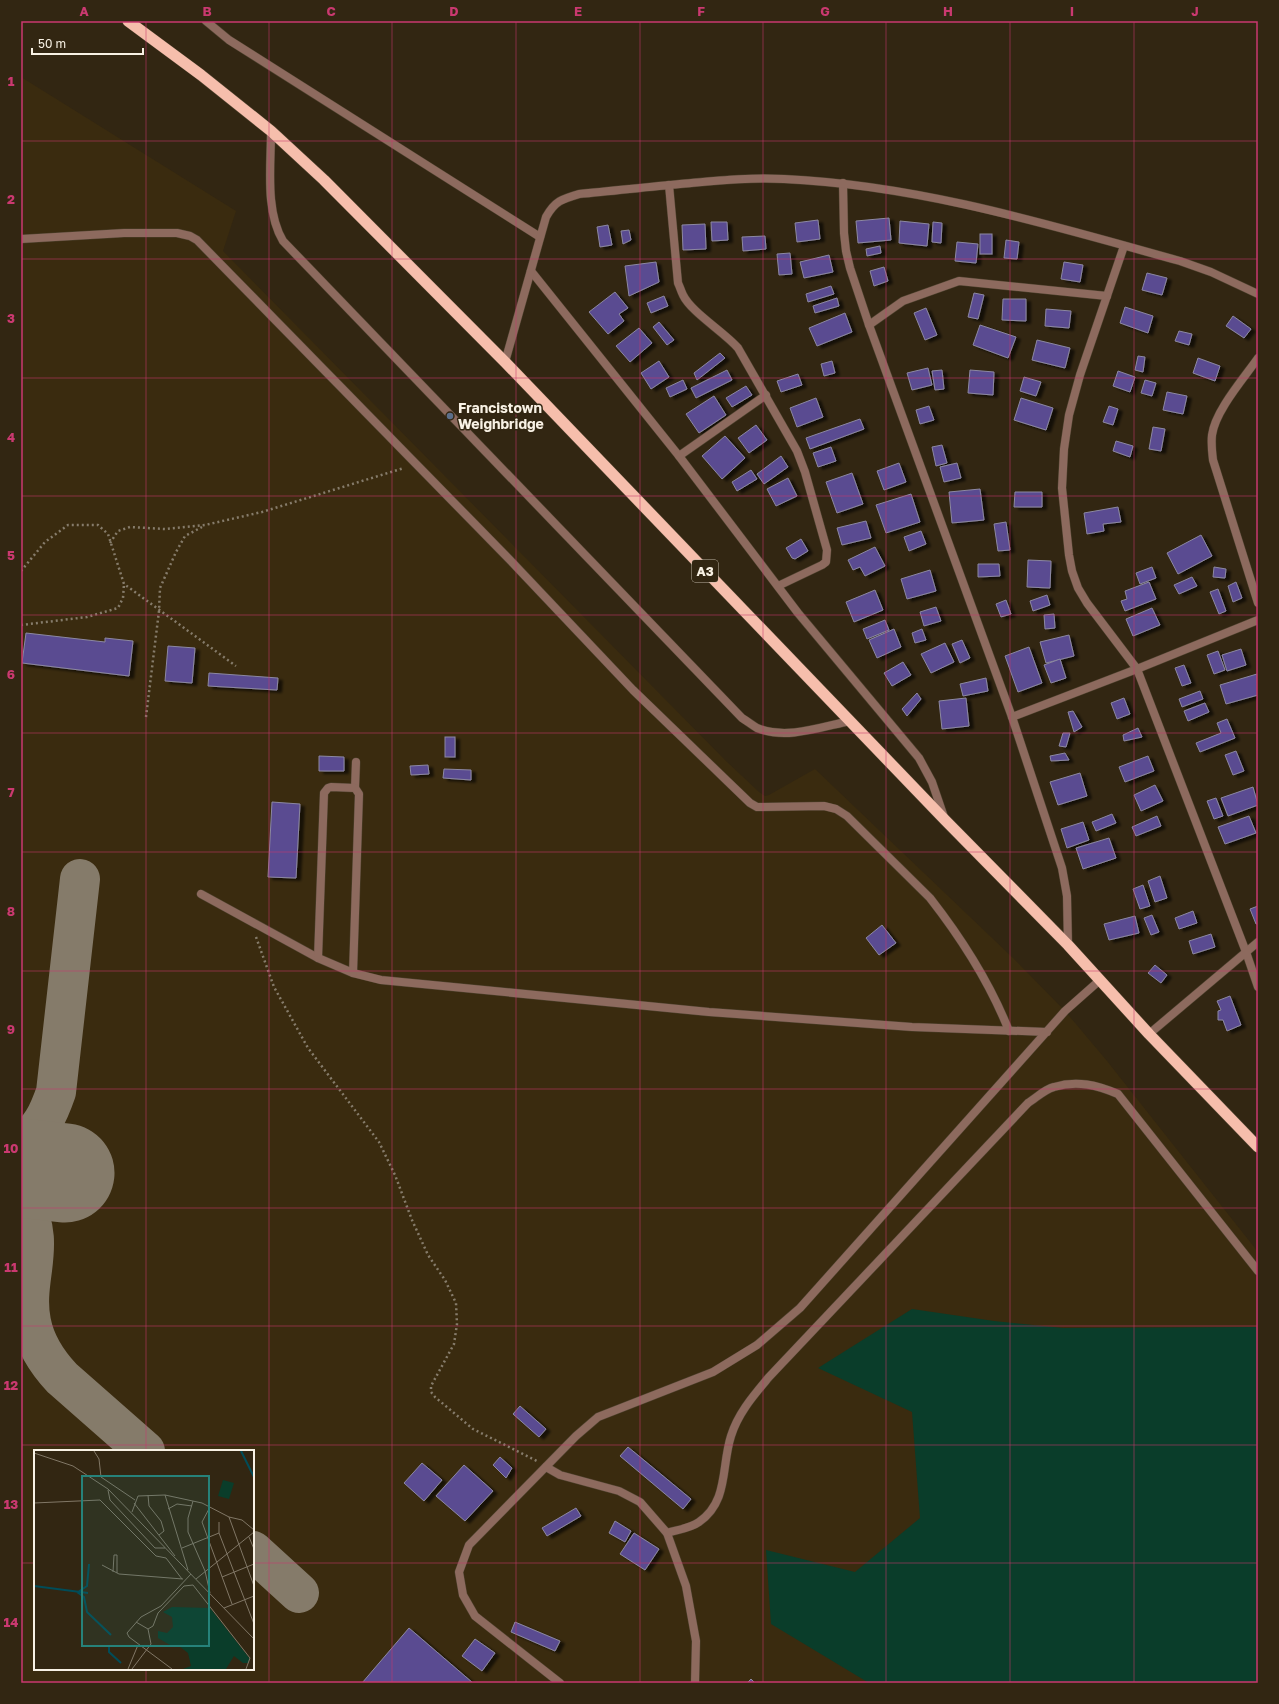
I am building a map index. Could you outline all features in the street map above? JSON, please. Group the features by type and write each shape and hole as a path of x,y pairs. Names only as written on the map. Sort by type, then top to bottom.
{"highway":[{"name":"A3","path":"128,21 201,74 271,131 324,180 505,362 1068,946 1149,1034 1258,1147"}],"street":[{"path":"206,21 229,40 540,237"},
{"path":"271,131 272,209 277,231 283,241 742,718 757,728 774,732 789,733 850,721"},
{"path":"505,362 540,237 552,206 563,198 579,194 669,185 751,178 783,178 843,183 922,196 978,208 1180,261 1212,272 1258,294"},
{"path":"843,183 844,233 850,268 869,325 1012,717 1062,868 1067,896 1068,946"},
{"path":"669,185 678,283 683,295 690,305 729,338 738,348 766,395 801,460 827,550 826,562 822,565 778,586"},
{"path":"21,239 124,233 177,233 190,236 204,247 416,464 633,690 750,802 757,807 824,806 836,809 847,816 930,898 988,984 1009,1031"},
{"path":"1124,246 1080,375 1069,415 1064,449 1062,488 1072,571 1078,588 1087,603 1137,669 1246,952 1258,987"},
{"path":"531,271 679,456 821,641 919,758 927,770 945,820"},
{"path":"869,325 903,301 959,281 1107,296"},
{"path":"1258,358 1222,409 1212,434 1211,447 1213,460 1258,602"},
{"path":"679,456 766,395"},
{"path":"1012,717 1258,620"},
{"path":"353,973 359,794 355,788 356,762"},
{"path":"318,958 324,794 328,788 331,787 355,788"},
{"path":"201,894 318,958 353,973 394,982 709,1012 912,1027 1047,1032"},
{"path":"1149,1034 1258,942"},
{"path":"560,1683 475,1616 463,1595 459,1572 469,1545 576,1436 598,1418 713,1372 757,1346 800,1308 1065,1011 1100,980"},
{"path":"667,1533 698,1523 714,1508 723,1489 726,1460 731,1435 742,1411 769,1377 1028,1103 1054,1087 1079,1084 1092,1085 1118,1094 1258,1271"},
{"path":"546,1467 560,1475 619,1491 640,1502 667,1533 686,1586 696,1641 695,1683"}],"path":[{"path":"110,543 118,531 130,527 165,529 205,525 262,512 416,464"},
{"path":"21,571 45,542 68,525 98,525 108,534 124,584 123,598 118,608 86,618 21,625"},
{"path":"146,717 159,611 160,588 185,536 205,525"},
{"path":"124,584 236,666"},
{"path":"250,921 274,987 308,1048 379,1142 395,1175 412,1220 425,1248 445,1280 456,1303 457,1324 454,1344 431,1386 431,1392 473,1429 546,1467"}],"shaded area":[{"path":"21,77 236,211 223,251 726,761 759,792 765,796 769,795 815,769 1013,958 1065,1011 1107,1061 1258,1252 1258,1683 21,1683"}],"green space":[{"path":"912,1309 994,1321 1063,1328 1258,1327 1258,1683 869,1683 771,1624 766,1550 855,1572 920,1518 912,1412 818,1368"}],"building":[{"path":"889,218 891,240 858,243 856,221"},
{"path":"818,220 820,239 797,242 795,223"},
{"path":"900,221 929,224 927,246 899,243"},
{"path":"711,222 727,222 728,240 712,241"},
{"path":"933,222 942,223 941,243 932,242"},
{"path":"705,224 706,249 683,250 682,225"},
{"path":"608,225 612,245 600,247 597,227"},
{"path":"629,230 631,240 623,244 621,231"},
{"path":"980,234 992,234 992,254 980,254"},
{"path":"765,236 766,249 743,251 742,237"},
{"path":"1006,240 1019,242 1017,259 1004,258"},
{"path":"957,242 978,244 976,263 955,261"},
{"path":"880,246 881,253 867,256 866,249"},
{"path":"790,253 792,274 779,275 777,254"},
{"path":"829,255 833,272 804,278 800,262"},
{"path":"656,262 659,282 629,296 625,266"},
{"path":"1064,262 1083,265 1080,282 1061,279"},
{"path":"884,267 888,281 874,286 870,271"},
{"path":"1147,273 1167,278 1162,295 1142,290"},
{"path":"831,286 834,294 808,302 806,294"},
{"path":"615,292 628,308 619,314 624,321 608,334 589,312"},
{"path":"974,293 984,295 978,319 968,317"},
{"path":"664,296 668,306 651,313 647,303"},
{"path":"837,298 839,306 815,313 813,306"},
{"path":"1003,299 1026,299 1026,321 1002,320"},
{"path":"1125,307 1153,316 1148,333 1120,323"},
{"path":"926,308 937,335 925,340 914,313"},
{"path":"1046,309 1071,311 1069,328 1045,326"},
{"path":"845,313 852,332 817,346 809,328"},
{"path":"1233,316 1251,329 1244,338 1226,326"},
{"path":"659,322 674,340 667,345 653,327"},
{"path":"980,325 1016,337 1008,358 973,345"},
{"path":"639,328 652,343 630,362 616,346"},
{"path":"1179,331 1192,334 1189,345 1175,341"},
{"path":"1037,340 1070,348 1065,368 1032,360"},
{"path":"720,353 725,358 697,380 694,373"},
{"path":"1138,356 1145,357 1143,372 1135,370"},
{"path":"1198,358 1220,366 1215,381 1193,373"},
{"path":"659,361 669,377 651,389 641,373"},
{"path":"832,361 835,373 824,376 821,364"},
{"path":"928,368 932,385 912,390 907,373"},
{"path":"727,370 732,380 696,398 691,388"},
{"path":"942,370 944,389 935,390 932,371"},
{"path":"970,370 994,372 993,395 968,393"},
{"path":"1118,371 1135,377 1130,392 1113,386"},
{"path":"798,374 802,385 781,392 777,381"},
{"path":"1024,377 1041,382 1036,396 1020,391"},
{"path":"683,380 687,389 670,397 666,388"},
{"path":"1145,380 1156,383 1152,396 1141,393"},
{"path":"746,386 752,395 732,407 726,398"},
{"path":"1167,392 1187,396 1183,414 1163,410"},
{"path":"714,396 726,415 699,433 686,414"},
{"path":"816,398 823,417 797,427 790,408"},
{"path":"1021,398 1053,408 1046,430 1014,420"},
{"path":"929,406 934,420 920,424 916,410"},
{"path":"1109,406 1118,409 1113,425 1103,422"},
{"path":"860,419 864,429 810,449 806,438"},
{"path":"756,425 767,440 749,453 738,438"},
{"path":"1153,427 1165,429 1161,451 1149,449"},
{"path":"725,436 745,458 722,479 702,456"},
{"path":"1116,441 1133,446 1130,457 1113,451"},
{"path":"942,445 947,463 936,466 932,447"},
{"path":"831,447 836,461 818,467 813,453"},
{"path":"781,456 788,467 764,484 757,474"},
{"path":"899,463 906,482 884,490 877,471"},
{"path":"957,463 961,478 944,482 940,467"},
{"path":"751,470 757,479 737,491 732,482"},
{"path":"852,473 863,504 837,513 826,482"},
{"path":"788,478 797,496 776,506 767,489"},
{"path":"980,489 984,520 952,523 949,492"},
{"path":"1015,492 1042,492 1042,507 1014,507"},
{"path":"911,494 920,522 886,533 876,505"},
{"path":"1118,507 1121,522 1103,524 1104,531 1087,534 1084,513"},
{"path":"866,521 871,538 842,545 837,528"},
{"path":"1006,522 1010,550 998,551 994,524"},
{"path":"921,531 926,544 909,551 904,537"},
{"path":"1201,535 1212,556 1178,574 1167,553"},
{"path":"801,539 808,551 795,559 792,558 786,548"},
{"path":"875,547 885,566 865,576 860,567 853,570 848,560"},
{"path":"1028,560 1051,561 1050,588 1027,587"},
{"path":"978,564 999,564 1000,576 978,577"},
{"path":"1152,567 1156,578 1140,584 1136,573"},
{"path":"1214,567 1226,569 1225,578 1213,577"},
{"path":"930,570 936,591 907,599 901,579"},
{"path":"1192,577 1197,586 1179,594 1174,585"},
{"path":"1149,582 1156,599 1125,611 1121,601 1127,599 1125,591"},
{"path":"1236,582 1242,598 1233,602 1228,586"},
{"path":"1218,589 1226,611 1219,614 1210,592"},
{"path":"875,590 883,610 854,622 846,602"},
{"path":"1047,595 1050,605 1033,611 1030,601"},
{"path":"1006,600 1011,614 1001,617 996,604"},
{"path":"936,607 941,621 924,626 920,612"},
{"path":"1152,608 1160,625 1133,636 1126,619"},
{"path":"1054,614 1055,628 1045,629 1044,615"},
{"path":"885,620 889,630 867,639 863,629"},
{"path":"894,629 901,647 877,658 869,640"},
{"path":"922,629 926,640 915,643 912,633"},
{"path":"26,633 105,642 105,638 133,641 129,676 22,663"},
{"path":"1069,635 1074,656 1046,663 1040,642"},
{"path":"962,640 970,658 960,663 952,644"},
{"path":"945,643 954,662 931,673 921,654"},
{"path":"168,646 195,648 192,683 165,681"},
{"path":"1029,647 1042,683 1018,692 1005,656"},
{"path":"1241,649 1246,665 1227,671 1222,655"},
{"path":"1218,651 1225,670 1214,674 1207,655"},
{"path":"1060,659 1066,678 1051,683 1044,665"},
{"path":"903,662 911,675 892,686 884,673"},
{"path":"1184,665 1191,683 1182,686 1175,668"},
{"path":"209,673 278,678 277,690 208,686"},
{"path":"1257,674 1258,695 1226,704 1220,685"},
{"path":"986,678 988,691 963,696 960,684"},
{"path":"1200,691 1203,699 1182,707 1179,699"},
{"path":"917,693 921,699 907,716 902,709"},
{"path":"966,698 969,726 942,729 939,701"},
{"path":"1124,698 1130,714 1117,719 1111,703"},
{"path":"1205,703 1209,712 1188,721 1184,711"},
{"path":"1073,711 1082,727 1074,732 1068,712"},
{"path":"1227,719 1235,738 1200,752 1196,743 1221,733 1217,723"},
{"path":"1138,728 1142,737 1124,741 1123,735"},
{"path":"1063,733 1070,733 1066,747 1059,746"},
{"path":"445,737 455,737 455,757 445,757"},
{"path":"1236,751 1244,771 1233,775 1225,755"},
{"path":"1065,753 1069,760 1051,761 1050,756"},
{"path":"319,756 344,757 344,771 319,771"},
{"path":"1148,756 1154,771 1125,782 1119,767"},
{"path":"428,765 429,774 411,775 410,766"},
{"path":"444,769 471,770 471,780 443,778"},
{"path":"1080,773 1087,796 1058,805 1050,782"},
{"path":"1155,785 1163,801 1141,811 1134,795"},
{"path":"1253,787 1258,805 1228,816 1221,798"},
{"path":"1216,798 1223,816 1214,819 1207,801"},
{"path":"272,802 300,804 296,878 268,877"},
{"path":"1112,814 1116,823 1096,831 1092,822"},
{"path":"1157,816 1161,826 1136,836 1132,827"},
{"path":"1249,816 1256,833 1225,844 1218,827"},
{"path":"1083,822 1089,840 1067,848 1061,829"},
{"path":"1109,838 1116,858 1083,869 1076,848"},
{"path":"1160,876 1167,898 1155,902 1148,881"},
{"path":"1143,885 1150,906 1140,909 1133,889"},
{"path":"1258,906 1258,924 1256,924 1250,909"},
{"path":"1193,911 1197,923 1179,929 1175,918"},
{"path":"1152,915 1159,932 1151,935 1144,918"},
{"path":"1135,916 1139,933 1109,940 1104,924"},
{"path":"882,925 896,943 879,955 866,938"},
{"path":"1211,934 1215,947 1193,954 1189,941"},
{"path":"1155,965 1167,975 1161,983 1148,973"},
{"path":"1230,996 1241,1025 1227,1031 1223,1020 1218,1020 1218,1011 1221,1010 1217,1001"},
{"path":"520,1406 546,1429 539,1437 513,1414"},
{"path":"628,1447 691,1499 683,1509 620,1456"},
{"path":"500,1457 512,1468 506,1478 493,1465"},
{"path":"422,1463 442,1480 424,1501 404,1483"},
{"path":"464,1465 493,1491 465,1521 436,1496"},
{"path":"576,1508 581,1516 547,1536 542,1528"},
{"path":"615,1521 631,1531 625,1542 609,1533"},
{"path":"634,1533 659,1549 645,1570 620,1554"},
{"path":"515,1622 560,1641 555,1651 511,1632"},
{"path":"409,1628 473,1683 362,1683"},
{"path":"475,1639 495,1653 482,1671 462,1656"},
{"path":"751,1679 755,1683 747,1683"}],"taxiway":[{"path":"21,1142 28,1138 39,1127 47,1114 56,1092 80,879"},
{"path":"21,1199 29,1216 33,1231 34,1246 29,1306 35,1337 47,1359 62,1378 144,1450"},
{"path":"254,1552 299,1593"}],"runway":[{"path":"21,1168 65,1173"}],"place":[{"name":"Francistown Weighbridge","path":"450,416"}]}
